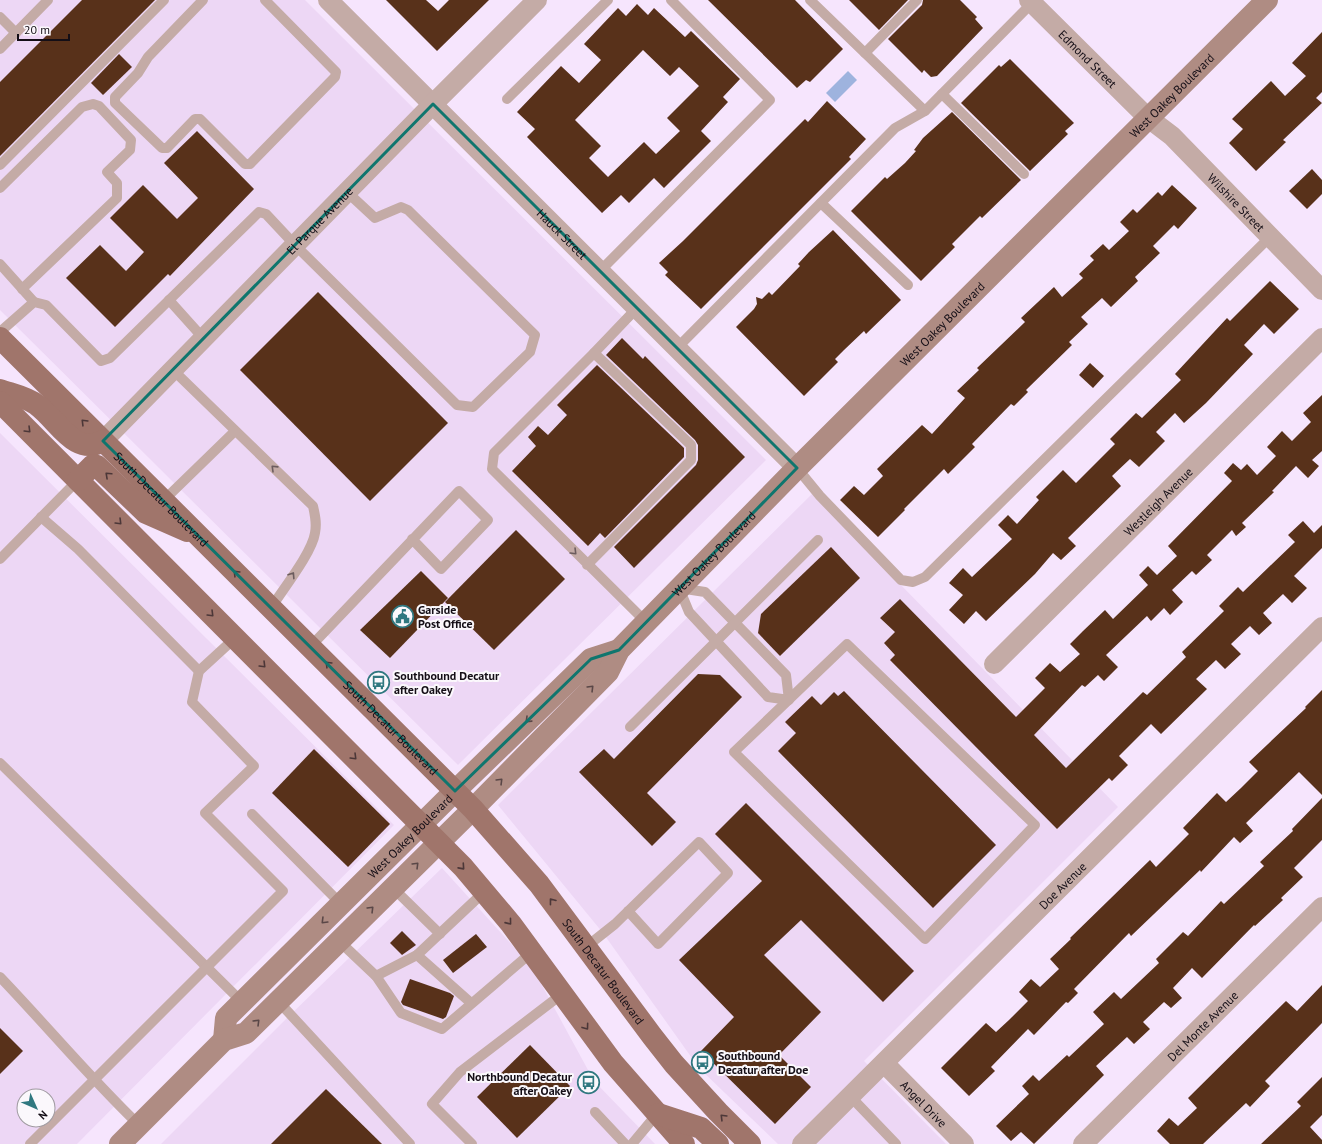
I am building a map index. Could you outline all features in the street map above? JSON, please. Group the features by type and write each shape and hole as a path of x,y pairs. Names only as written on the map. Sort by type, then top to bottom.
{"main road":[{"name":"West Oakey Boulevard","path":"120,1144 224,1040 246,1033 473,809 608,672 619,650 679,588 1147,117 1267,0"},
{"name":"South Decatur Boulevard","path":"0,338 473,809 539,884 634,1014 674,1064 713,1107 750,1144"},
{"path":"0,390 37,404 76,442 87,446 95,446 104,441"},
{"path":"0,402 439,842 484,892 532,952 613,1063 684,1144"},
{"path":"78,480 92,466 97,466 146,513 197,535"},
{"name":"West Oakey Boulevard","path":"224,1040 226,1018 421,824 591,659 619,650"},
{"path":"657,1114 701,1128 718,1144"}],"street":[{"name":"Hauck Street","path":"328,0 797,468"},
{"name":"El Parque Avenue","path":"104,441 433,104 537,0"},
{"name":"Edmond Street","path":"1031,2 1147,117"},
{"name":"Wilshire Street","path":"1147,117 1172,136 1322,290"},
{"name":"Westleigh Avenue","path":"994,664 1322,338"},
{"name":"Doe Avenue","path":"802,1144 1322,627"},
{"name":"Del Monte Avenue","path":"1083,1144 1322,907"},
{"name":"Angel Drive","path":"884,1063 964,1144"}],"lane":[{"path":"0,49 48,0"},
{"path":"0,165 164,0"},
{"path":"203,0 148,57 138,73 115,98 115,103 162,148 167,148 195,119 200,119 244,164 250,164 336,77 336,72 265,0"},
{"path":"507,99 608,0"},
{"path":"600,271 770,100 671,0"},
{"path":"810,0 925,111"},
{"path":"865,53 917,0"},
{"path":"677,348 895,128 925,111 1031,2"},
{"path":"0,17 16,33"},
{"path":"942,94 1024,174"},
{"path":"0,188 82,107 93,104 99,106 131,140 130,150 107,172 117,183 117,198 22,289"},
{"path":"0,264 34,302 46,306 101,361 110,358 259,212 266,214 294,246 457,405 473,407 530,352 535,335 408,210 401,207 375,218 347,192"},
{"path":"821,203 908,285"},
{"path":"797,468 820,496 901,580 913,582 925,577 1270,237"},
{"path":"169,300 204,339"},
{"path":"0,332 34,302"},
{"path":"637,308 494,453 492,469 646,622"},
{"path":"587,565 690,460 691,445 594,353"},
{"path":"173,370 312,506 316,517 315,534 309,550 271,608"},
{"path":"163,501 235,431"},
{"path":"0,559 78,480"},
{"path":"310,646 412,539 459,491 488,520 441,568 412,539"},
{"path":"42,516 78,549 199,671"},
{"path":"630,727 818,540"},
{"path":"679,588 705,592 735,622 786,675 789,700"},
{"path":"679,588 689,612 768,697 789,700"},
{"path":"30,1144 284,891 205,813 254,766 192,702 199,671 235,638"},
{"path":"848,644 1035,825 925,939 734,752 789,700 848,644"},
{"path":"0,762 242,1002"},
{"path":"252,814 341,904"},
{"path":"586,947 628,911 699,842 728,873 658,944 628,911"},
{"path":"393,888 440,934"},
{"path":"376,976 417,955 484,892"},
{"path":"339,941 376,976 401,1013 442,1029 532,952"},
{"path":"417,955 472,1003"},
{"path":"0,977 50,1030 94,1081 139,1125"},
{"path":"472,1144 432,1104 460,1072 562,994"},
{"path":"278,1001 410,1144"},
{"path":"850,1096 896,1144"},
{"path":"595,1112 625,1144"},
{"path":"632,1144 657,1114"}],"highlighted area":[{"path":"433,104 797,468 619,650 591,659 455,791 103,441"}],"shaded area":[{"path":"0,0 305,0 766,460 458,765 0,310"},
{"path":"0,433 394,825 77,1144 0,1144"},
{"path":"812,494 1118,807 864,1061 946,1144 778,1144 699,1068 603,933 498,805"},
{"path":"442,868 532,967 594,1081 655,1144 161,1144 286,1019"}],"water":[{"path":"848,71 857,80 835,102 826,93"}],"building":[{"path":"82,0 155,0 0,156 0,82"},
{"path":"386,0 426,0 438,11 449,0 489,0 437,51"},
{"path":"708,0 795,0 843,49 810,82 806,80 797,88"},
{"path":"849,0 908,0 879,30"},
{"path":"923,0 960,0 977,17 975,19 983,28 937,76 931,77 924,70 922,73 888,39 922,5"},
{"path":"637,4 648,15 654,8 685,37 691,31 740,79 723,97 728,102 701,131 711,141 664,188 654,178 629,203 621,195 602,213 527,137 535,129 517,112 561,66 579,83 601,60 584,44 618,8 626,16","holes":["643,50 670,76 679,67 699,86 667,118 680,131 656,154 644,142 608,177 589,158 601,146 575,120"]},
{"path":"1322,32 1322,92 1316,98 1322,103 1283,140 1286,142 1256,171 1229,143 1243,129 1232,119 1271,81 1285,96 1306,76 1292,63"},
{"path":"119,54 132,67 103,95 91,83"},
{"path":"1010,59 1074,123 1065,131 1068,134 1030,171 961,103 999,65 1001,67"},
{"path":"827,101 866,139 849,157 851,159 701,309 665,275 668,272 659,263 805,119 808,122"},
{"path":"952,112 1021,180 982,218 980,216 952,244 955,247 921,281 851,211 885,177 887,179 905,163 916,151 914,150 923,138"},
{"path":"197,131 254,189 170,276 168,274 115,327 66,278 100,245 126,271 144,252 110,218 143,185 177,219 198,198 164,163"},
{"path":"1312,169 1322,180 1322,194 1307,209 1289,191"},
{"path":"1172,185 1197,208 1178,229 1174,225 1153,246 1160,253 1135,277 1138,281 1111,307 1102,298 1081,317 1088,324 1069,342 1072,345 1026,390 1028,392 1014,406 1011,404 972,444 975,447 948,474 944,469 878,537 840,500 854,486 864,495 883,476 877,469 922,425 932,434 965,398 957,391 979,370 977,368 1025,322 1021,318 1054,287 1062,297 1083,278 1079,274 1094,260 1090,256 1103,244 1109,250 1129,231 1120,222 1133,209 1137,213 1158,192 1162,196"},
{"path":"833,230 901,300 866,334 864,331 844,350 835,359 838,362 804,396 736,327 754,309 757,304 756,297 762,299 769,292 772,295 800,266 798,264 809,252"},
{"path":"1270,281 1299,309 1274,334 1264,324 1244,345 1253,354 1206,403 1184,423 1175,413 1156,432 1165,441 1139,467 1130,459 1112,476 1121,486 1068,538 1076,546 1061,560 1053,553 1035,574 986,621 976,611 964,624 949,610 963,595 949,583 963,568 972,577 1012,539 998,525 1008,515 1017,524 1039,500 1036,497 1063,470 1076,483 1115,444 1110,439 1136,413 1142,418 1181,380 1175,374 1227,318 1230,321"},
{"path":"318,292 448,423 370,501 240,370"},
{"path":"622,338 643,359 645,356 745,457 634,568 614,547 696,465 698,460 698,445 695,440 606,355"},
{"path":"1090,363 1104,376 1093,388 1079,375"},
{"path":"597,365 684,448 684,457 605,538 600,533 588,546 512,471 536,446 528,437 538,426 548,435 567,415 557,405"},
{"path":"1322,395 1322,451 1312,460 1319,466 1308,478 1296,466 1272,491 1274,492 1242,523 1246,527 1236,536 1232,530 1207,555 1212,560 1196,575 1192,571 1172,590 1183,602 1170,615 1164,608 1151,621 1147,616 1106,655 1118,667 1104,681 1098,675 1085,687 1082,685 1034,735 1066,768 1143,692 1147,695 1186,657 1182,652 1224,611 1219,606 1238,587 1243,592 1295,542 1288,535 1303,521 1314,533 1322,525 1322,548 1294,576 1307,588 1292,603 1283,594 1263,613 1272,623 1259,635 1250,626 1231,644 1241,654 1225,669 1216,660 1196,679 1207,689 1161,734 1151,724 1119,756 1128,765 1112,781 1109,778 1057,829 890,660 895,655 884,643 895,632 880,618 900,599 1016,717 1045,688 1035,678 1050,663 1060,672 1080,654 1070,644 1083,631 1105,610 1113,619 1148,585 1139,575 1148,566 1157,575 1177,556 1168,546 1232,481 1224,473 1233,463 1241,470 1247,464 1257,475 1276,456 1267,447 1282,431 1292,441 1311,422 1303,413"},
{"path":"516,530 565,579 494,650 445,602"},
{"path":"831,547 860,578 780,656 758,633 761,614"},
{"name":"Garside Post Office","path":"421,571 448,598 390,658 360,630"},
{"path":"698,674 720,675 742,697 647,793 676,822 652,846 579,772 604,749 614,759"},
{"path":"1322,690 1322,795 1299,772 1246,823 1253,831 1240,843 1234,837 1201,872 1200,870 1131,936 1129,933 1074,989 1078,993 1068,1003 1066,1002 1034,1035 1028,1029 991,1067 995,1071 969,1096 941,1068 986,1023 996,1032 1009,1020 1028,1001 1019,992 1031,979 1040,987 1059,969 1050,959 1150,860 1156,867 1189,834 1183,828 1217,793 1226,802 1241,788 1258,771 1249,762 1306,708 1305,707"},
{"path":"844,691 996,845 933,908 778,751 796,733 785,722 812,696 821,705 834,692 838,696"},
{"path":"314,749 390,824 348,867 272,793"},
{"path":"1322,798 1322,840 1294,868 1303,877 1281,898 1283,900 1255,926 1254,925 1202,978 1192,968 1173,988 1182,998 1171,1008 1164,1002 1143,1022 1150,1029 1134,1044 1127,1037 1096,1066 1104,1075 1034,1144 1021,1132 1011,1141 996,1126 1029,1094 1022,1086 1033,1075 1039,1081 1067,1055 1069,1057 1104,1024 1093,1012 1114,992 1121,999 1159,963 1156,959 1183,932 1188,936 1221,901 1224,904 1264,866 1260,862 1293,831 1292,829"},
{"path":"746,803 914,971 883,1002 801,920 764,955 821,1012 779,1055 811,1087 775,1124 701,1051 734,1017 679,960 762,881 715,834"},
{"path":"402,931 416,945 402,955 390,943"},
{"path":"476,934 487,947 453,973 443,960"},
{"path":"410,979 450,993 454,996 446,1017 443,1019 403,1005 401,1002"},
{"path":"1322,985 1322,1023 1265,1081 1270,1086 1250,1107 1246,1103 1203,1144 1170,1144 1157,1131 1169,1118 1178,1126 1197,1108 1188,1098 1286,1001 1297,1011"},
{"path":"0,1028 23,1051 0,1074"},
{"path":"530,1045 570,1086 517,1138 477,1097"},
{"path":"1322,1077 1322,1115 1310,1127 1322,1140 1322,1144 1261,1144 1301,1106 1297,1102"},
{"path":"326,1089 382,1144 271,1144"}],"place":[{"name":"Garside Post Office","path":"403,616"},
{"name":"Southbound Decatur after Oakey","path":"379,682"},
{"name":"Southbound Decatur after Doe","path":"702,1062"},
{"name":"Northbound Decatur after Oakey","path":"588,1083"}]}
